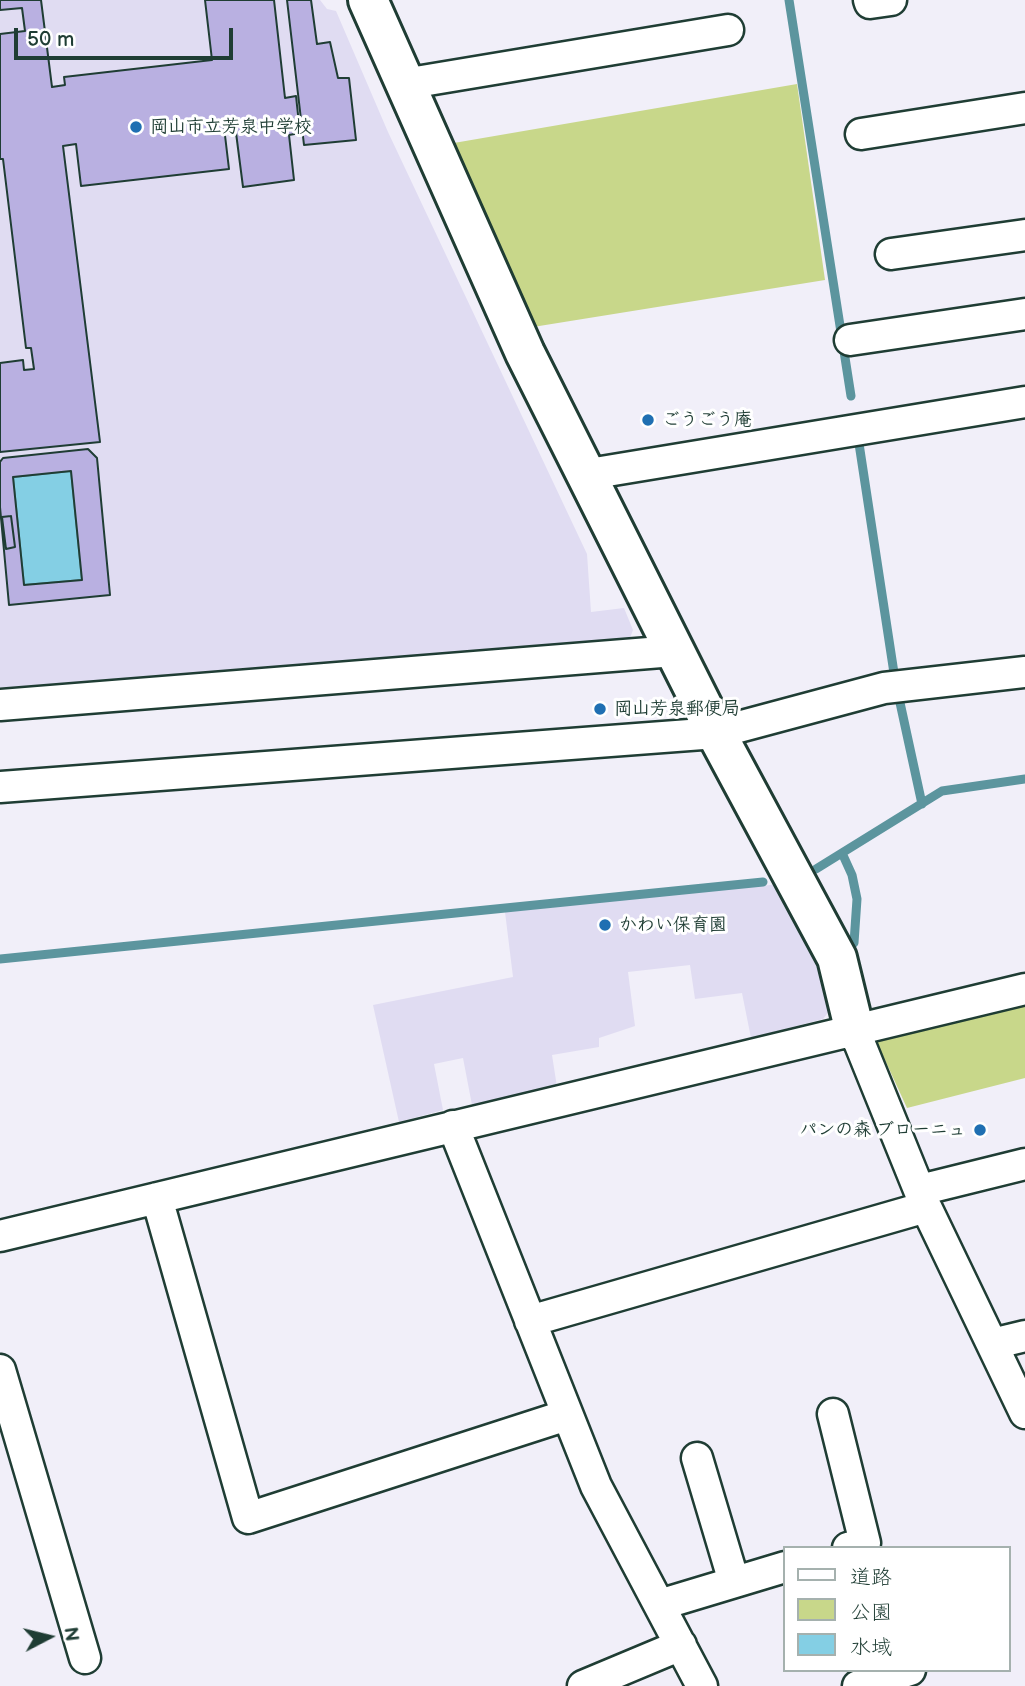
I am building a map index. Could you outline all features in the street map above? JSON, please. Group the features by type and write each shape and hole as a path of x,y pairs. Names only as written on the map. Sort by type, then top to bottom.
{"street":[{"path":"369,0 525,353 589,474 716,733 837,958 855,1032 923,1199 1025,1413"},
{"path":"869,0 870,4 891,0"},
{"path":"404,84 728,30"},
{"path":"861,134 1025,108"},
{"path":"891,254 1025,235"},
{"path":"849,340 1025,314"},
{"path":"589,474 1025,402"},
{"path":"0,705 674,651"},
{"path":"0,787 716,733 884,688 1025,672"},
{"path":"0,1236 1025,989"},
{"path":"453,1126 596,1486 702,1686"},
{"path":"530,1321 923,1199 1025,1164"},
{"path":"157,1198 248,1518 568,1415"},
{"path":"992,1344 1025,1336"},
{"path":"0,1370 85,1658"},
{"path":"833,1414 864,1543 854,1546"},
{"path":"697,1458 734,1582"},
{"path":"659,1605 783,1568"},
{"path":"583,1686 681,1645"},
{"path":"858,1686 904,1672"}],"shaded area":[{"path":"41,0 205,0 212,60 64,77 65,85 52,87"},
{"path":"274,0 320,0 327,9 336,11 388,132 587,554 591,612 624,608 633,630 630,638 0,688 0,452 100,442 63,146 76,144 81,185 229,169 224,127 235,125 243,187 294,180 289,135 300,133 296,97 285,98"},
{"path":"22,8 25,31 0,34 0,10"},
{"path":"0,159 3,159 26,348 31,348 34,369 24,370 22,360 0,363"},
{"path":"780,884 821,970 833,1006 823,1019 751,1038 742,993 695,999 690,965 628,972 635,1026 599,1038 599,1047 552,1055 557,1087 472,1105 463,1058 434,1064 443,1110 399,1122 373,1005 513,977 505,912"}],"green space":[{"path":"797,84 825,280 533,327 448,144"},
{"path":"1025,1001 1025,1078 907,1108 874,1036"}],"water":[{"path":"71,471 82,580 24,585 13,477"}],"building":[{"path":"0,0 41,0 52,87 65,85 64,77 212,60 205,0 274,0 285,98 296,96 300,133 289,135 294,180 243,187 235,125 224,127 229,169 81,186 76,144 63,146 100,442 0,452 0,363 23,360 24,370 34,369 31,348 26,348 3,159 0,159 0,34 25,31 22,8 0,10"},
{"path":"287,0 311,0 317,44 330,42 338,78 349,78 356,140 304,145"},
{"path":"88,449 97,458 110,595 9,605 0,507 0,462 3,458","holes":["71,471 82,580 24,585 13,477","11,516 15,547 6,549 2,517"]},
{"path":"11,516 15,547 6,549 2,517"}],"waterway":[{"path":"789,0 851,396"},
{"path":"858,437 894,673"},
{"path":"899,698 922,804"},
{"path":"816,869 942,791 1025,779"},
{"path":"842,853 852,875 857,899 854,943 847,947"},
{"path":"0,959 763,882"}],"place":[{"name":"岡山市立芳泉中学校","path":"136,127"},
{"name":"ごうごう庵","path":"648,420"},
{"name":"岡山芳泉郵便局","path":"600,709"},
{"name":"かわい保育園","path":"605,925"},
{"name":"パンの森 ブローニュ","path":"980,1130"}]}
